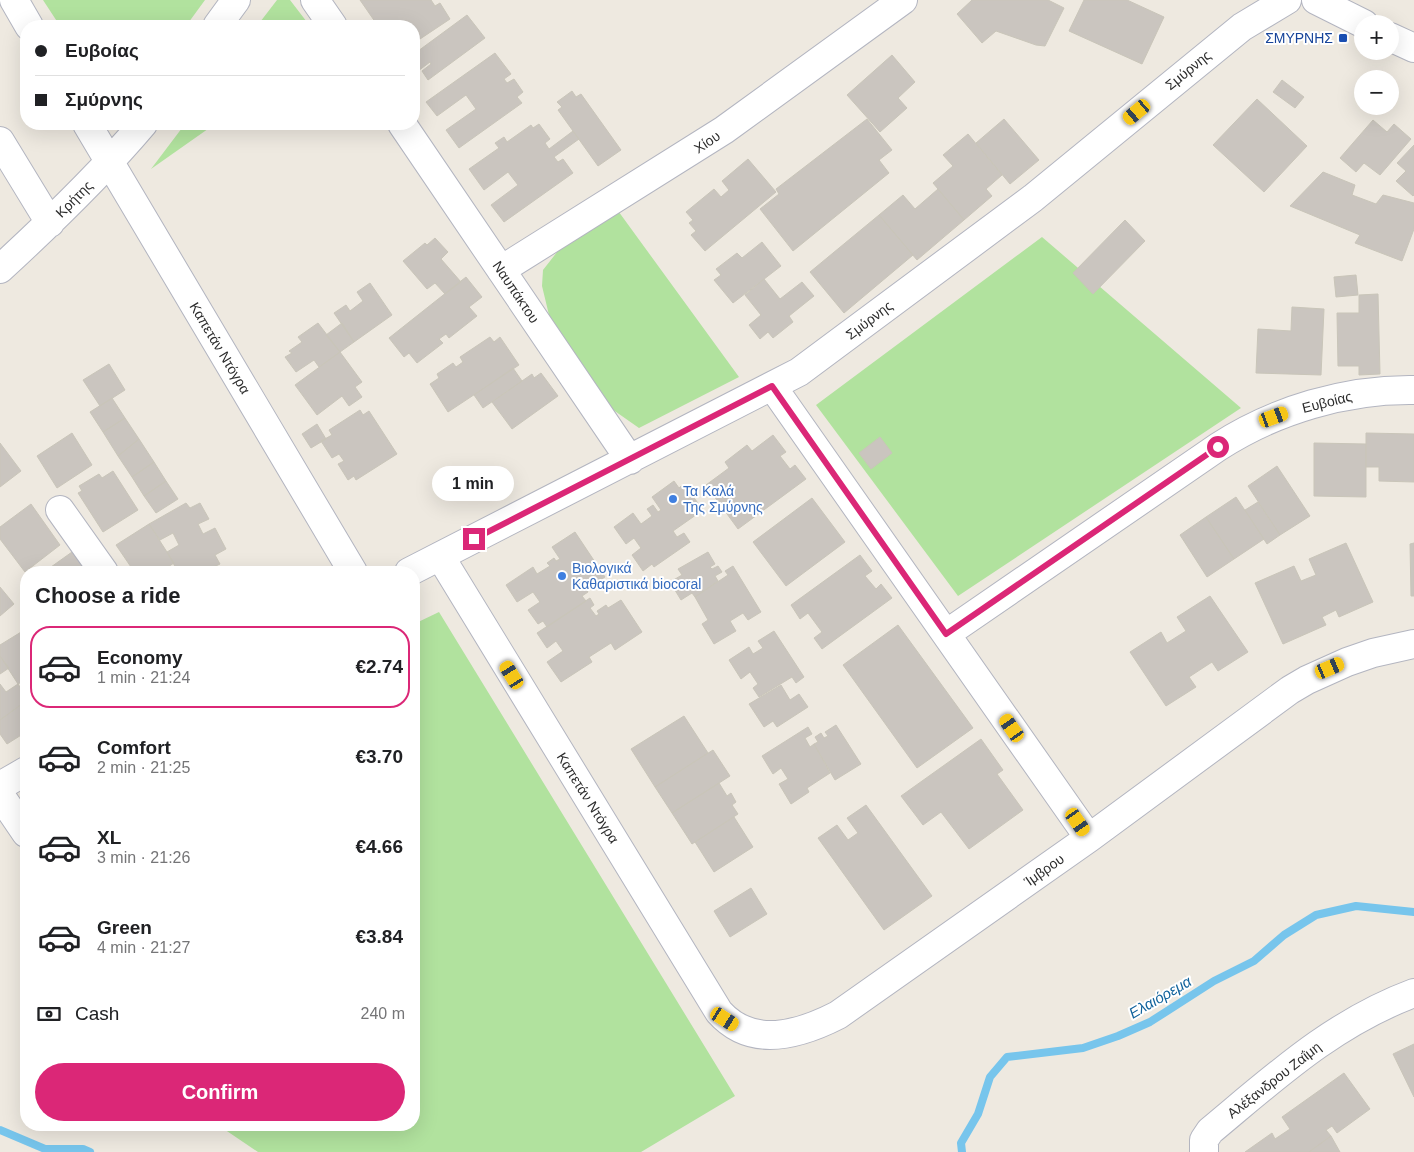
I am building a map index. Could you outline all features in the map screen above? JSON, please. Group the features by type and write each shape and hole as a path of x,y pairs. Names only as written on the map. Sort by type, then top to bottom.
{"street":[{"path":"14,0 26,20"},
{"path":"221,20 236,0"},
{"path":"315,0 329,20"},
{"name":"Χίου","path":"501,270 724,130 903,0"},
{"name":"Σμύρνης","path":"420,566 799,372 1032,198 1242,26 1287,0"},
{"path":"1316,0 1354,19"},
{"path":"1399,41 1414,48"},
{"name":"Καπετάν Ντόγρα","path":"91,130 348,566"},
{"name":"Κρήτης","path":"0,269 50,223 110,162 138,130"},
{"name":"Ναυπάκτου","path":"406,130 630,460"},
{"path":"0,141 50,223"},
{"path":"772,386 1090,838"},
{"name":"Ευβοίας","path":"946,634 1210,452 1254,426 1281,415 1323,402 1375,392 1414,390"},
{"path":"60,510 100,566"},
{"name":"Καπετάν Ντόγρα","path":"440,556 719,1012 725,1019 746,1031"},
{"name":"Ίμβρου","path":"746,1031 764,1035 798,1032 838,1015 1090,838 1298,684 1347,662 1373,653 1414,644"},
{"path":"0,786 20,774"},
{"path":"0,795 20,824"},
{"name":"Αλέξανδρου Ζαΐμη","path":"1204,1152 1204,1140 1210,1131 1296,1059 1364,1016 1396,1000 1414,994"}],"green space":[{"path":"43,0 205,0 190,20 56,20"},
{"path":"277,0 290,0 305,20 262,20"},
{"path":"180,130 206,130 151,169"},
{"path":"616,208 739,377 639,428 609,407 558,334 549,315 542,286 543,270 561,247"},
{"path":"1042,237 1241,408 958,596 816,405"},
{"path":"439,612 735,1096 641,1152 258,1152 227,1131 420,1131 420,621"}],"building":[{"path":"360,0 431,0 435,6 440,3 450,19 420,39 420,20 374,20"},
{"path":"972,0 1048,0 1064,8 1045,46 1036,45 996,31 982,43 957,14"},
{"path":"1084,0 1127,0 1164,17 1142,64 1069,31"},
{"path":"467,15 485,38 428,80 422,71 431,64 430,62 420,70 420,50"},
{"path":"495,53 511,74 504,79 507,83 514,79 523,92 517,97 522,103 459,148 446,130 476,109 466,95 437,116 426,102"},
{"path":"892,55 915,82 898,98 907,108 880,132 847,95"},
{"path":"1282,80 1304,97 1295,108 1273,92"},
{"path":"572,91 576,97 581,94 621,150 598,166 558,110 562,107 557,102"},
{"path":"1257,99 1307,146 1264,192 1213,145"},
{"path":"867,119 892,150 879,160 889,173 793,251 760,209 779,194 776,189"},
{"path":"1004,119 1039,160 1010,184 976,143"},
{"path":"1373,120 1387,132 1394,124 1411,139 1380,175 1364,163 1356,172 1340,158"},
{"path":"539,124 550,139 545,143 549,149 573,131 579,139 554,157 558,162 563,159 573,173 504,222 491,205 518,185 508,172 484,190 469,169 499,148 495,143 504,137 507,142 531,125 533,128"},
{"path":"968,134 1002,175 986,189 992,196 964,220 933,183 953,166 943,155"},
{"path":"1414,145 1413,196 1396,181 1406,171 1397,163"},
{"path":"748,159 776,192 705,251 691,235 696,231 689,223 693,220 686,212 714,189 721,197 729,190 722,181"},
{"path":"1323,172 1355,185 1352,195 1376,204 1383,195 1414,203 1414,229 1402,261 1355,243 1360,235 1290,206"},
{"path":"938,189 964,220 917,260 879,215 903,195 915,209"},
{"path":"879,215 913,255 844,313 810,272"},
{"path":"1125,220 1145,241 1093,294 1073,273"},
{"path":"435,238 448,252 441,259 461,282 445,294 435,283 427,289 403,261 425,243 427,245"},
{"path":"762,242 781,266 733,303 714,280 721,275 716,269 737,253 742,258"},
{"path":"1356,275 1358,295 1336,297 1334,277"},
{"path":"466,277 482,297 469,307 477,316 449,338 446,334 439,339 443,343 417,363 409,353 404,357 389,338"},
{"path":"764,279 780,299 802,282 814,296 789,316 793,322 773,338 768,332 760,339 749,325 761,315 745,295"},
{"path":"370,283 392,315 354,342 334,313 346,305 350,311 363,301 357,292"},
{"path":"1378,294 1380,374 1359,375 1359,366 1338,366 1337,313 1359,313 1359,295"},
{"path":"1292,307 1324,309 1321,375 1256,373 1258,329 1291,331"},
{"path":"318,323 340,352 319,367 314,360 296,372 285,357 292,353 289,351 302,342 298,337"},
{"path":"342,323 354,342 340,352 326,335"},
{"path":"490,337 494,342 500,337 519,365 448,412 430,384 439,378 437,374 453,363 456,367 463,362 460,357"},
{"path":"340,352 362,382 355,387 362,397 349,406 342,396 317,415 295,385"},
{"path":"109,364 125,390 100,406 83,380"},
{"path":"513,368 522,381 483,408 474,395"},
{"path":"541,373 558,396 512,429 492,402 532,374 534,378"},
{"path":"112,398 125,418 103,432 90,412"},
{"path":"360,410 363,415 369,411 397,454 356,480 354,476 348,480 338,464 344,461 339,454 332,458 321,441 332,435 329,430"},
{"path":"125,418 139,439 118,456 103,432"},
{"path":"317,424 326,439 311,448 302,434"},
{"path":"72,433 92,465 57,488 37,456"},
{"path":"1366,433 1414,434 1414,482 1379,481 1379,467 1366,467"},
{"path":"773,435 786,452 780,456 790,469 795,465 806,479 738,529 706,485 729,468 725,462 747,445 752,451"},
{"path":"880,437 892,453 871,469 859,453"},
{"path":"139,439 154,462 132,477 118,456"},
{"path":"0,443 21,471 0,487"},
{"path":"1314,443 1366,444 1366,497 1314,496"},
{"path":"154,462 166,481 144,496 132,477"},
{"path":"1277,466 1310,516 1280,535 1248,486"},
{"path":"113,471 138,510 103,532 78,493 82,491 79,486 99,474 102,478"},
{"path":"166,481 178,499 156,513 144,496"},
{"path":"674,481 679,488 684,484 703,510 673,531 677,537 684,533 690,542 654,567 652,564 643,571 632,555 641,548 634,538 626,544 614,527 633,513 641,524 652,516 647,509 653,505 658,512 661,510 652,497"},
{"path":"1236,497 1264,539 1234,559 1206,517"},
{"path":"812,498 845,542 786,586 753,542"},
{"path":"1258,502 1280,535 1267,544 1245,510"},
{"path":"186,503 190,508 200,503 209,519 198,524 203,534 215,528 226,549 215,555 220,564 216,566 175,566 167,552 179,545 173,533 160,540 149,524"},
{"path":"31,504 60,545 33,566 20,566 0,539 0,527"},
{"path":"1206,517 1234,559 1207,577 1180,535"},
{"path":"149,524 174,563 169,566 130,566 116,545"},
{"path":"575,532 605,577 586,589 588,592 582,596 586,601 547,627 543,621 538,624 528,610 540,602 533,592 517,602 506,585 533,567 537,574 550,566 547,563 554,558 556,561 560,559 552,547"},
{"path":"1346,543 1373,602 1339,617 1336,610 1322,617 1326,625 1283,644 1255,583 1294,566 1301,581 1316,575 1309,559"},
{"path":"1414,543 1414,596 1411,596 1410,544"},
{"path":"79,547 92,566 52,566"},
{"path":"708,552 715,564 710,567 712,569 718,566 722,572 715,576 718,581 695,597 692,593 681,600 670,582 682,575 678,569"},
{"path":"860,555 872,571 865,576 876,589 881,584 892,598 822,649 814,638 822,632 808,613 800,619 791,605"},
{"path":"733,566 761,612 748,620 743,613 730,621 736,631 714,644 702,624 708,620 695,597 728,575 725,571"},
{"path":"0,587 14,604 0,616"},
{"path":"1210,596 1248,652 1218,671 1212,662 1189,677 1196,687 1166,706 1130,652 1161,632 1167,643 1186,631 1177,617"},
{"path":"590,598 594,605 590,608 596,616 599,614 597,611 606,605 608,608 621,600 642,632 615,650 611,643 589,657 592,662 561,682 547,662 563,651 556,641 547,648 537,633"},
{"path":"898,625 973,728 917,768 843,665"},
{"path":"774,631 804,677 796,683 792,677 759,697 753,688 758,684 750,672 741,679 729,660 749,647 753,654 763,648 758,641"},
{"path":"20,633 20,683 18,684 0,656 0,645"},
{"path":"0,656 9,668 0,674"},
{"path":"0,684 6,692 18,684 20,687 20,705 0,720"},
{"path":"781,685 790,700 799,694 808,707 777,727 773,721 764,727 749,704"},
{"path":"20,705 20,736 7,744 0,734 0,720"},
{"path":"684,716 708,753 655,787 631,749"},
{"path":"836,725 861,764 835,780 814,744 818,742 815,737 821,733 824,738 828,736 825,732"},
{"path":"808,727 812,734 805,738 810,747 814,744 830,773 807,788 809,792 791,804 779,784 788,779 781,768 773,774 762,756"},
{"path":"981,739 1003,770 997,774 1023,810 969,849 941,812 923,825 901,796"},
{"path":"713,750 730,776 672,813 655,787"},
{"path":"719,783 727,796 731,793 736,802 732,805 738,814 692,844 672,813"},
{"path":"866,805 932,896 884,930 818,838 837,825 848,840 858,833 847,818"},
{"path":"734,817 753,847 714,872 695,842"},
{"path":"751,888 767,914 730,937 714,911"},
{"path":"1414,1044 1414,1097 1393,1054"},
{"path":"1344,1073 1370,1109 1337,1133 1332,1126 1326,1130 1331,1136 1309,1152 1245,1152 1272,1133 1275,1139 1290,1129 1282,1117"},
{"path":"1331,1136 1340,1152 1309,1152"}],"waterway":[{"name":"Ελαιόρεμα","path":"962,1152 961,1143 978,1114 990,1077 1007,1057 1083,1048 1150,1022 1214,981 1254,961 1284,935 1316,915 1356,906 1414,912"},
{"name":"Ελαιόρεμα","path":"0,1130 45,1149 83,1149 90,1152"}],"place":[{"name":"ΣΜΥΡΝΗΣ","path":"1343,38"},
{"name":"Τα Καλά Της Σμύρνης","path":"673,499"},
{"name":"Βιολογικά Καθαριστικά biocoral","path":"562,576"}],"route":[{"path":"474,539 772,386 946,634 1218,447"}]}
